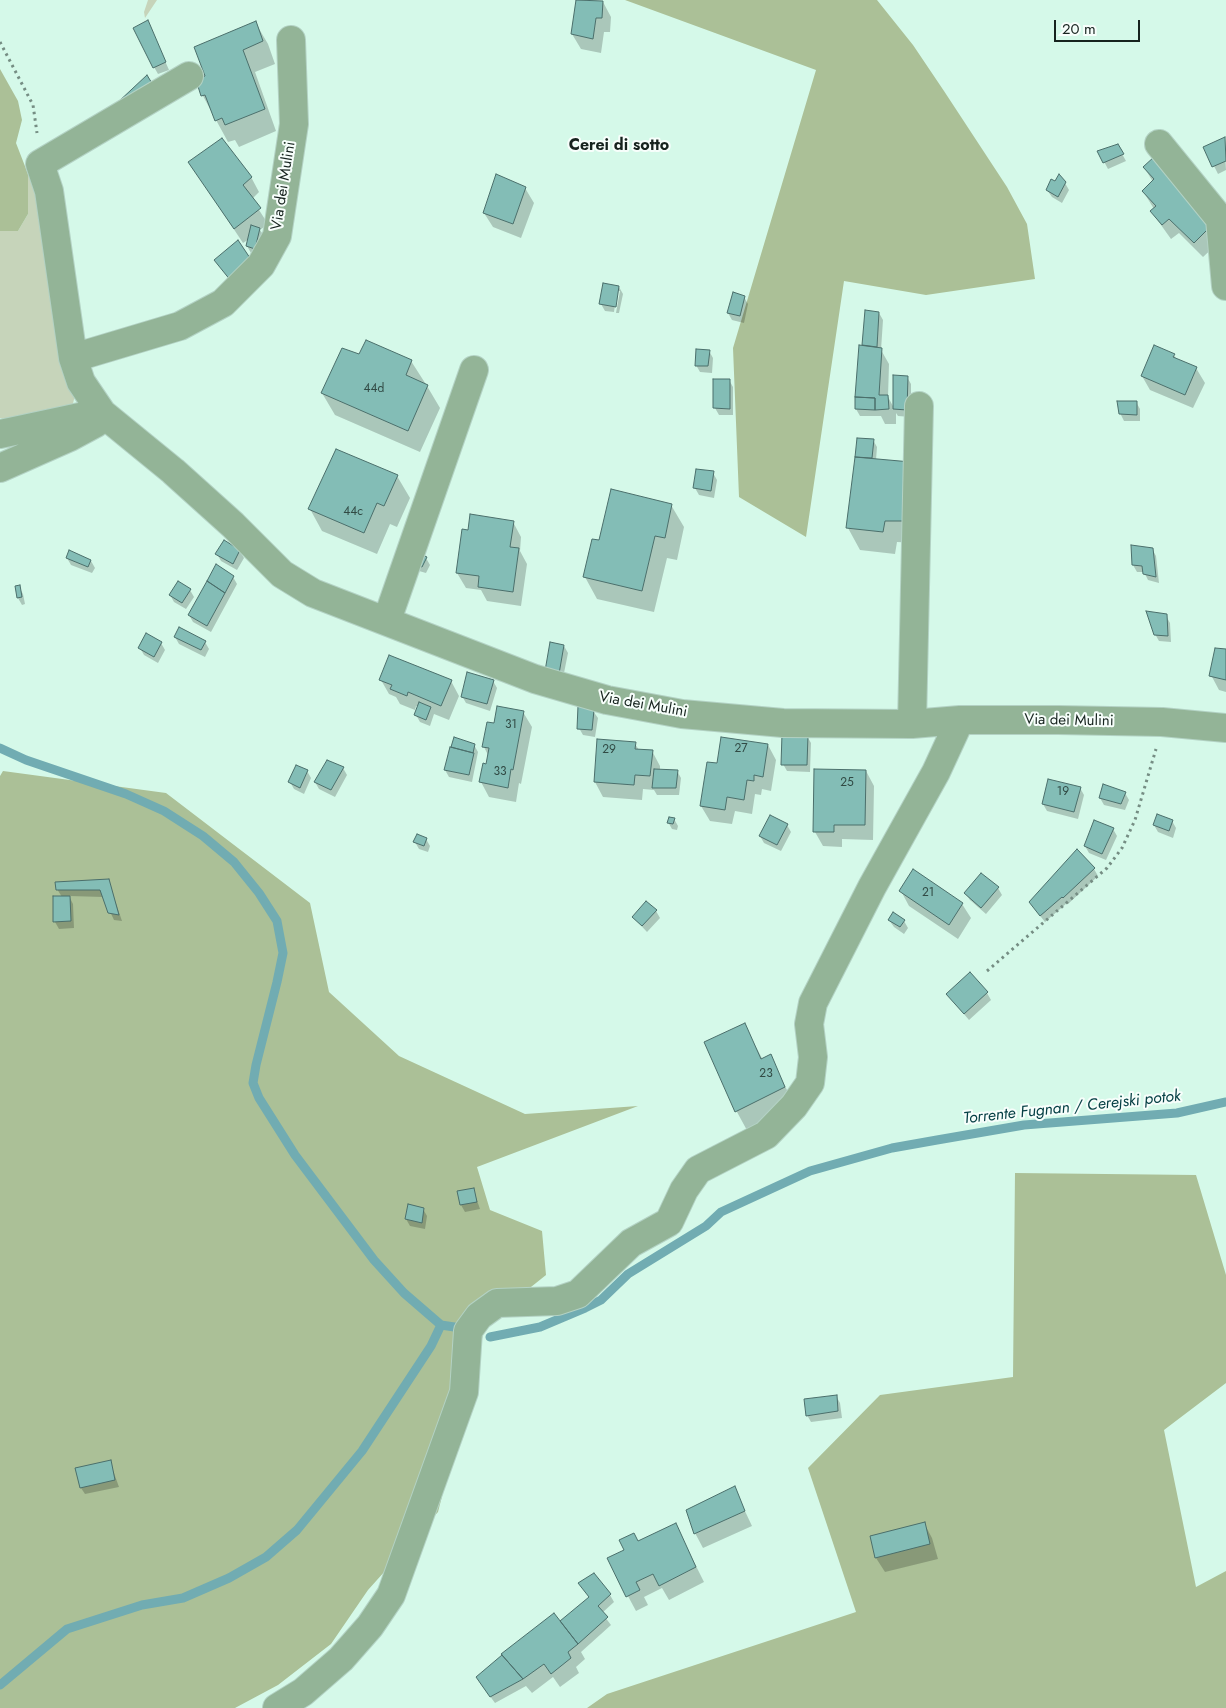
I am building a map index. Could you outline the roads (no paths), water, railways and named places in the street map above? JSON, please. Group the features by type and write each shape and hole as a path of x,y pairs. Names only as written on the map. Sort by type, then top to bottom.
{"street":[{"name":"Via dei Mulini","path":"73,358 180,326 223,303 261,265 277,236 294,124 291,40"},
{"name":"Via dei Mulini","path":"189,76 40,164 49,191 73,358 81,382 102,413 173,471 233,525 282,574 313,593 387,620 535,679 607,700 682,714 783,723 912,724 960,720 1162,722 1226,728"},
{"path":"1159,144 1220,219 1226,286"},
{"path":"387,620 474,370"},
{"path":"912,724 919,406"},
{"path":"0,434 102,413"},
{"path":"0,468 96,423 102,413"},
{"path":"278,1708 303,1692 341,1659 370,1626 391,1595 464,1392 468,1331 479,1316 498,1303 557,1300 578,1294 631,1243 668,1222 684,1190 698,1170 766,1135 794,1106 810,1083 813,1057 809,1024 814,1003 872,887 936,772 960,720"}],"waterway":[{"path":"0,748 26,760 126,794 164,811 203,836 234,862 259,893 277,921 283,953 253,1083 259,1098 295,1155 374,1260 404,1293 441,1325"},
{"name":"Torrente Fugnan / Cerejski potok","path":"490,1337 540,1327 601,1300 628,1274 706,1226 721,1212 810,1171 892,1148 1024,1125 1177,1113 1226,1102"},
{"name":"Torrente Fugnan / Cerejski potok","path":"0,1685 67,1629 142,1605 183,1598 229,1578 266,1557 297,1530 362,1451 431,1346 441,1325 461,1328"}],"district":[{"name":"Cerei di sotto","path":"619,146"}]}
